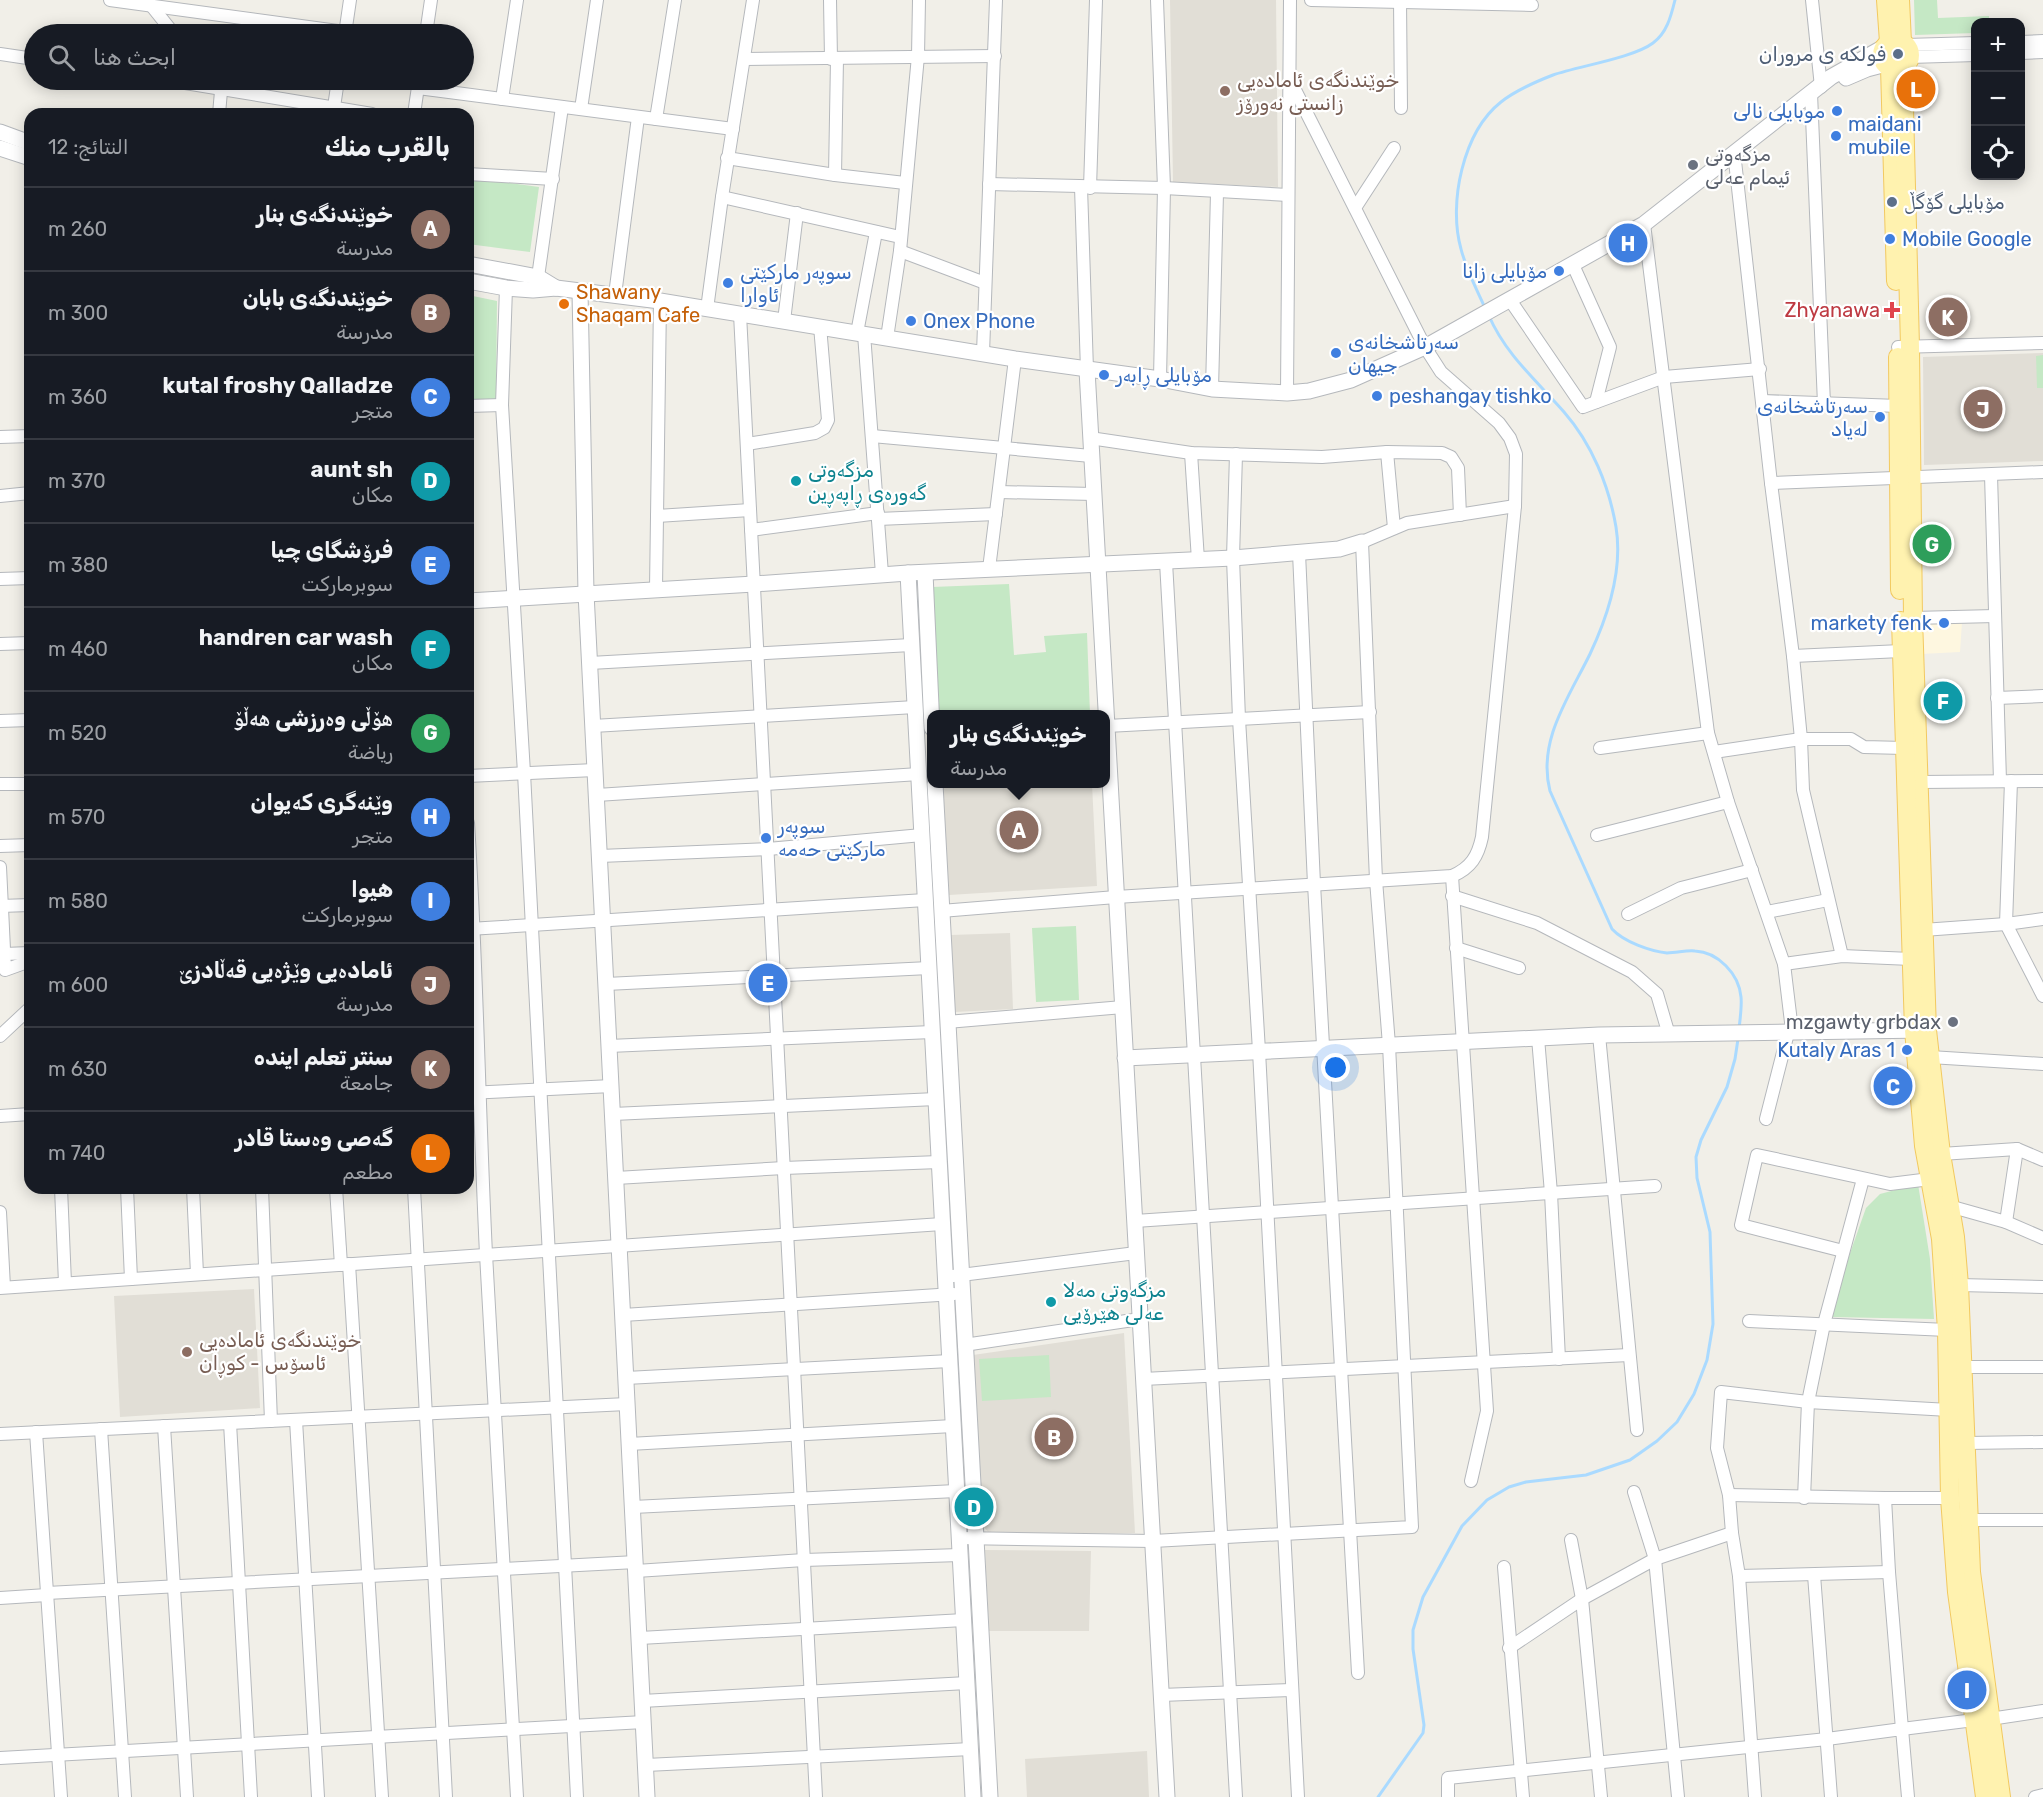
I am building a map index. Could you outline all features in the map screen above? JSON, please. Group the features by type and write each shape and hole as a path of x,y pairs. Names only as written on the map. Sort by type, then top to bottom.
{"main road":[{"path":"1886,0 1896,54"},
{"path":"1900,0 1896,54 1904,347 1905,479 1902,651 1911,959 1921,1030 1930,1057 1941,1154 1955,1237 1964,1367 1968,1520 1985,1797"},
{"path":"1904,347 1898,406 1905,479 1920,782 1924,1146 1941,1239 1947,1330 1950,1498 1957,1593 1982,1719 2001,1797"}],"street":[{"path":"110,0 149,3 282,24"},
{"path":"346,24 350,0"},
{"path":"427,24 431,0"},
{"path":"502,99 517,0"},
{"path":"581,109 597,0"},
{"path":"656,119 675,0"},
{"path":"707,309 753,0"},
{"path":"830,0 834,59 835,175"},
{"path":"887,338 900,251 918,56 919,0"},
{"path":"983,354 996,0"},
{"path":"1096,0 1085,188 1087,370 1106,710"},
{"path":"1157,0 1164,188 1160,379"},
{"path":"1287,393 1290,0"},
{"path":"1311,0 1444,1 1532,5"},
{"path":"1812,0 1824,404"},
{"path":"1400,1 1401,108"},
{"path":"149,3 166,24"},
{"path":"175,24 177,9"},
{"path":"2025,42 2043,41"},
{"path":"474,282 506,288 533,290 556,288 660,301 1212,389 1287,393 1309,391 1351,380 1425,347 1644,224 1816,90 1896,54 1971,44"},
{"path":"2025,53 2043,52"},
{"path":"0,54 24,58"},
{"path":"1896,54 1971,55"},
{"path":"745,60 995,56"},
{"path":"941,912 1116,897 1452,876 1465,869 1478,855 1482,837 1515,506 1516,454 1510,438 1493,417 1441,372 1425,347 1291,82"},
{"path":"220,108 221,90"},
{"path":"251,90 339,108"},
{"path":"334,107 337,90"},
{"path":"415,108 417,90"},
{"path":"452,90 502,99 733,129"},
{"path":"538,277 562,107"},
{"path":"615,295 638,117"},
{"path":"0,132 24,140"},
{"path":"0,148 24,156"},
{"path":"1355,208 1394,148"},
{"path":"1734,153 1793,656 1803,790 1842,956"},
{"path":"728,158 835,175 905,183"},
{"path":"474,174 553,179"},
{"path":"989,184 1085,188 1164,188 1217,193 1288,195"},
{"path":"1212,389 1217,193"},
{"path":"722,197 900,237"},
{"path":"784,321 797,213"},
{"path":"1644,224 1708,733 1728,802 1784,964 1791,1033 1766,1119"},
{"path":"876,232 860,334 872,436 882,574"},
{"path":"900,251 985,283"},
{"path":"474,265 538,277 556,288"},
{"path":"1573,265 1610,347 1596,402"},
{"path":"506,288 502,405 515,598 577,1797"},
{"path":"580,291 586,593 647,1797"},
{"path":"656,589 660,301"},
{"path":"1509,301 1583,407 1664,377 1760,369"},
{"path":"740,314 816,1797"},
{"path":"747,444 815,432 824,428 828,420 820,326"},
{"path":"1904,347 2043,343"},
{"path":"989,568 1015,359"},
{"path":"1763,401 1898,406"},
{"path":"474,406 502,405"},
{"path":"0,437 24,436"},
{"path":"872,436 1091,456"},
{"path":"1090,438 1191,453 1322,457 1387,452 1436,452 1451,457 1457,464 1460,514"},
{"path":"1387,452 1394,528"},
{"path":"1191,453 1198,560"},
{"path":"1236,454 1233,558 1239,719 1298,1797"},
{"path":"1771,483 2043,472"},
{"path":"1991,475 1997,698 2006,781 2006,924 2043,996"},
{"path":"999,492 1094,494"},
{"path":"0,496 24,494"},
{"path":"474,601 882,574 1166,562 1299,553 1339,549 1407,523 1515,506"},
{"path":"657,516 750,510"},
{"path":"751,530 878,516 996,514"},
{"path":"967,1538 1153,1541 1412,1527 1389,1045 1376,880 1362,542"},
{"path":"1299,553 1305,715 1358,1673"},
{"path":"1166,562 1236,1797"},
{"path":"908,573 939,1162 948,1193 942,1224 953,1276"},
{"path":"925,573 931,710"},
{"path":"0,579 24,578"},
{"path":"1913,618 1995,616"},
{"path":"0,644 24,643"},
{"path":"590,663 911,645"},
{"path":"1793,656 1902,651"},
{"path":"1997,698 2043,696"},
{"path":"593,726 915,707"},
{"path":"1110,726 1370,712"},
{"path":"0,721 24,720"},
{"path":"1600,748 1708,733"},
{"path":"1714,753 1801,740 1851,738 1864,747 1905,748"},
{"path":"474,776 595,770"},
{"path":"597,795 919,774"},
{"path":"1920,782 2043,781"},
{"path":"0,784 24,783"},
{"path":"934,788 946,1022 948,1193 954,1294 950,1361 956,1491 967,1538 960,1555 973,1797"},
{"path":"1109,788 1167,1797"},
{"path":"1597,835 1728,802"},
{"path":"600,856 768,849 922,836"},
{"path":"0,846 24,844"},
{"path":"0,867 4,954 2,970 24,963"},
{"path":"1628,914 1681,888 1752,870"},
{"path":"1452,876 1487,1411 1471,1481"},
{"path":"1452,896 1538,923 1632,972 1657,994 1669,1035"},
{"path":"474,929 925,900"},
{"path":"1767,912 1828,900"},
{"path":"1,906 24,905"},
{"path":"1923,930 2043,919"},
{"path":"1455,948 1519,968"},
{"path":"4,954 24,959"},
{"path":"1784,964 1842,956 1911,959"},
{"path":"606,984 929,968"},
{"path":"946,1022 1122,1007"},
{"path":"0,1036 24,1014"},
{"path":"1125,1058 1599,1035 1921,1030"},
{"path":"609,1046 932,1032"},
{"path":"1599,1035 1637,1430"},
{"path":"1538,1038 1551,1193 1559,1359"},
{"path":"1930,1057 2043,1064"},
{"path":"474,1093 612,1086"},
{"path":"613,1114 936,1099"},
{"path":"474,1105 486,1255 517,1797"},
{"path":"0,1116 24,1114"},
{"path":"1941,1154 2017,1149 2043,1160"},
{"path":"2006,1222 2017,1149"},
{"path":"1843,1251 1741,1225 1757,1155 1890,1184 1929,1179"},
{"path":"616,1178 939,1162"},
{"path":"1804,1498 1808,1402 1824,1324 1863,1179"},
{"path":"1135,1221 1655,1186"},
{"path":"61,1194 65,1283"},
{"path":"127,1194 131,1279"},
{"path":"193,1194 197,1275"},
{"path":"262,1194 271,1421"},
{"path":"337,1194 359,1417 382,1797"},
{"path":"414,1194 446,1797"},
{"path":"1949,1206 2006,1222 2043,1238"},
{"path":"0,1212 2,1288 942,1224"},
{"path":"953,1276 1136,1253"},
{"path":"1959,1285 2043,1287"},
{"path":"623,1315 954,1294"},
{"path":"954,1294 964,1345 967,1538 990,1797"},
{"path":"964,1345 1140,1319"},
{"path":"1749,1321 1947,1330"},
{"path":"1143,1378 1629,1355"},
{"path":"626,1378 950,1361"},
{"path":"1964,1367 2043,1366"},
{"path":"1755,1797 1740,1575 1732,1533 1729,1495 1717,1448 1721,1392 1808,1402 1949,1410"},
{"path":"0,1434 627,1404"},
{"path":"296,1420 318,1797"},
{"path":"230,1423 251,1797"},
{"path":"164,1426 187,1797"},
{"path":"629,1444 953,1426"},
{"path":"101,1429 125,1797"},
{"path":"36,1432 61,1797"},
{"path":"1966,1443 2043,1442"},
{"path":"633,1507 956,1491"},
{"path":"1634,1492 1655,1559 1678,1797"},
{"path":"1729,1495 1804,1498 1950,1498"},
{"path":"1885,1498 1908,1797"},
{"path":"1968,1520 2043,1520"},
{"path":"1509,1648 1582,1599 1655,1559 1732,1533"},
{"path":"1570,1540 1582,1599 1601,1797"},
{"path":"0,1598 565,1566 636,1566 960,1555"},
{"path":"1504,1567 1522,1797"},
{"path":"1740,1575 1889,1572"},
{"path":"1814,1575 1831,1797"},
{"path":"640,1638 964,1620"},
{"path":"642,1701 967,1683"},
{"path":"1161,1695 1291,1690"},
{"path":"1448,1797 1448,1778 1750,1748 2043,1711"},
{"path":"0,1758 644,1722"},
{"path":"646,1766 971,1749"},
{"path":"2035,1797 2043,1795"}],"shaded area":[{"name":"خوێندنگەی ئامادەیی زانستی نەورۆز","path":"1170,0 1276,0 1278,187 1173,182"},
{"path":"2043,353 2043,461 1924,465 1923,357"},
{"name":"markety fenk","path":"1919,622 1962,622 1960,652 1921,654"},
{"path":"942,788 1092,788 1097,886 949,895"},
{"path":"1010,933 1013,1009 955,1012 951,935"},
{"name":"خوێندنگەی ئامادەیی ئاسۆس - کوڕان","path":"254,1289 260,1408 120,1417 114,1296"},
{"path":"1124,1333 1135,1533 988,1532 984,1527 983,1519 973,1355"},
{"path":"985,1550 1091,1551 1089,1631 989,1631"},
{"path":"1147,1751 1149,1797 1027,1797 1025,1759"}],"green space":[{"path":"1914,0 1937,0 1938,18 1989,16 1989,18 1971,18 1971,33 1915,35"},
{"path":"474,178 539,187 530,252 474,245"},
{"path":"474,296 497,301 496,399 474,399"},
{"path":"2043,355 2043,388 2037,388 2036,356"},
{"path":"1009,584 1014,655 1046,652 1044,636 1087,633 1090,710 939,710 932,587"},
{"path":"1076,926 1079,1000 1036,1002 1032,928"},
{"path":"1918,1184 1930,1259 1934,1319 1832,1317 1837,1290 1866,1208 1880,1194"},
{"path":"1049,1355 1051,1397 982,1401 979,1359"}],"waterway":[{"path":"1485,308 1463,256 1457,231 1456,211 1462,170 1477,131 1501,102 1526,87 1553,75 1633,53 1653,43 1665,29 1675,0"},
{"path":"1489,316 1513,355 1564,412 1583,438 1604,481 1616,527 1618,543 1616,576 1608,608 1597,639 1551,737 1547,773 1550,791 1612,929 1630,942 1653,950 1667,953 1703,952 1719,960 1732,973 1739,988 1741,997 1739,1029"},
{"path":"1378,1797 1423,1733 1424,1725 1413,1649 1413,1630 1423,1597 1462,1526 1487,1500 1509,1487 1526,1482 1586,1475 1630,1460 1657,1441 1677,1422 1694,1394 1707,1360 1713,1324 1710,1232 1697,1178 1696,1157 1701,1140 1727,1087 1738,1039"}],"place":[{"name":"فولکه ی مروران","path":"1898,54"},
{"name":"گەصی وەستا قادر","path":"1916,89"},
{"name":"خوێندنگەی ئامادەیی زانستی نەورۆز","path":"1225,91"},
{"name":"موبايلى نالى","path":"1837,111"},
{"name":"maidani mubile","path":"1836,136"},
{"name":"مزگەوتی ئیمام عەلی","path":"1693,165"},
{"name":"مۆبایلی گۆگڵ","path":"1892,202"},
{"name":"Mobile Google","path":"1890,239"},
{"name":"وێنەگری کەیوان","path":"1628,243"},
{"name":"مۆبایلی زانا","path":"1559,271"},
{"name":"سوپەر مارکێتی ئاوارا","path":"728,283"},
{"name":"Shawany Shaqam Cafe","path":"564,304"},
{"name":"Zhyanawa","path":"1892,310"},
{"name":"سنتر تعلم اينده","path":"1948,317"},
{"name":"Onex Phone","path":"911,321"},
{"name":"سەرتاشخانەی جیهان","path":"1336,353"},
{"name":"مۆبایلی ڕابەر","path":"1104,375"},
{"name":"peshangay tishko","path":"1377,396"},
{"name":"ئامادەیی وێژەیی قەڵادزێ","path":"1983,409"},
{"name":"سەرتاشخانەی لەیاد","path":"1880,417"},
{"name":"مزگەوتی گەورەی ڕاپەڕین","path":"796,481"},
{"name":"ھۆڵی وەرزشی ھەڵۆ","path":"1932,544"},
{"name":"markety fenk","path":"1944,623"},
{"name":"handren car wash","path":"1943,701"},
{"name":"خوێندنگەی بنار","path":"1019,830"},
{"name":"سوپەر مارکێتی حەمە","path":"766,838"},
{"name":"فرۆشگای چیا","path":"768,983"},
{"name":"mzgawty grbdax","path":"1953,1022"},
{"name":"Kutaly Aras 1","path":"1907,1050"},
{"name":"kutal froshy Qalladze","path":"1893,1086"},
{"name":"مزگەوتی مەلا عەلی هێرۆیی","path":"1051,1302"},
{"name":"خوێندنگەی ئامادەیی ئاسۆس - کوڕان","path":"187,1352"},
{"name":"خوێندنگەی بابان","path":"1054,1437"},
{"name":"aunt sh","path":"974,1507"},
{"name":"هیوا","path":"1967,1690"}]}
